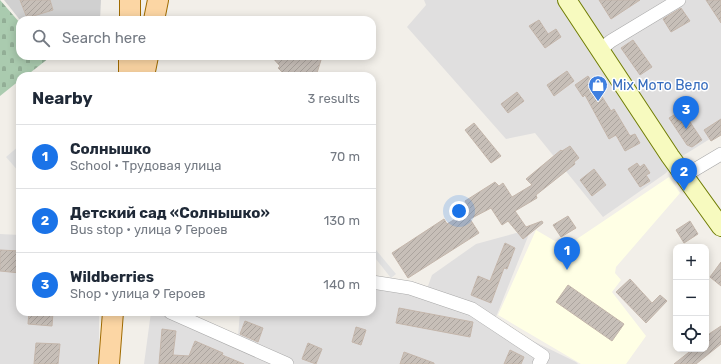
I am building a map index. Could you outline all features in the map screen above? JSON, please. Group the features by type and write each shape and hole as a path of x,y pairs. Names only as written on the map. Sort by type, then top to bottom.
{"main road":[{"path":"130,0 130,16"},
{"path":"155,16 158,0"},
{"path":"129,60 129,72"},
{"path":"145,72 147,60"},
{"path":"108,364 113,316"},
{"path":"120,364 124,316"}],"street":[{"path":"567,0 684,176 721,227"},
{"path":"600,49 679,0"},
{"path":"684,176 721,154"},
{"path":"376,283 410,288 472,309 541,360"},
{"path":"179,316 286,364"}],"shaded area":[{"path":"4,0 101,0 100,16 17,16"},
{"path":"424,0 721,0 721,132 676,160 666,173 603,217 535,133 506,139 407,27 426,5"},
{"path":"16,148 16,168 6,157"},
{"path":"669,177 680,193 616,267 615,273 621,280 612,292 646,336 626,364 581,364 498,315 536,230 565,247"},
{"path":"531,229 494,322 578,364 144,364 150,316 167,316 237,349 240,316 376,316 376,289 424,297 432,275 476,244"},
{"path":"0,234 16,235 16,316 99,316 99,364 0,364"},
{"path":"376,250 396,274 391,278 376,259"}],"green space":[{"path":"0,0 16,18 16,60 46,60 31,72 16,72 16,83 0,96"}],"building":[{"path":"20,0 50,0 53,10 34,16 26,16"},
{"path":"599,0 640,0 611,19"},
{"path":"706,0 721,0 721,23"},
{"path":"681,8 690,21 671,32 663,19"},
{"path":"539,20 548,34 556,29 561,37 545,48 529,26"},
{"path":"633,40 652,67 640,75 621,48"},
{"path":"275,60 321,60 317,72 282,72 278,68 280,66"},
{"path":"567,71 574,81 554,96 547,85"},
{"path":"588,76 611,111 614,109 630,136 635,134 640,143 625,151 616,135 609,139 585,95 583,97 575,85"},
{"path":"517,92 524,101 508,113 501,104"},
{"path":"682,110 702,140 692,147 687,145 669,118"},
{"path":"721,119 721,135 711,141 704,130"},
{"path":"474,123 501,156 491,163 465,130"},
{"path":"570,146 579,158 574,162 575,164 536,195 537,198 515,211 526,227 542,221 543,223 523,239 508,221 502,225 491,208 470,219 479,233 408,278 392,253 444,219 447,224 470,210 465,201 495,182 499,186 503,183 512,197 532,185 526,179 561,150 562,151"},
{"path":"637,163 640,167 644,164 650,173 646,175 650,181 640,187 628,169"},
{"path":"594,169 606,185 592,196 580,180"},
{"path":"568,216 576,228 561,237 553,225"},
{"path":"690,221 698,234 684,243 676,230"},
{"path":"505,243 515,248 507,269 504,268 491,303 471,295 478,276 490,281"},
{"path":"0,250 16,251 16,273 0,271"},
{"path":"721,262 721,286 710,277"},
{"path":"630,279 652,303 660,295 667,301 646,323 616,292"},
{"path":"568,285 624,324 612,341 556,302"},
{"path":"399,308 473,322 470,337 396,323"},
{"path":"29,316 53,316 52,326 28,324"},
{"path":"245,321 263,328 258,342 240,334"},
{"path":"721,326 721,344 696,364 674,364 689,352 709,352 709,334"},
{"path":"356,327 366,330 361,345 352,342"},
{"path":"162,329 176,331 173,355 189,356 195,341 223,353 222,355 244,364 159,364"},
{"path":"36,343 60,344 58,364 34,364"},
{"path":"308,343 322,349 316,364 302,359"},
{"path":"510,350 524,357 521,364 504,364"},
{"path":"404,352 434,363 434,364 400,364"}],"place":[{"name":"Mix Мото Вело","path":"598,102"},
{"name":"Wildberries","path":"686,129"},
{"name":"Детский сад «Солнышко»","path":"684,191"},
{"name":"Солнышко","path":"567,270"}]}
